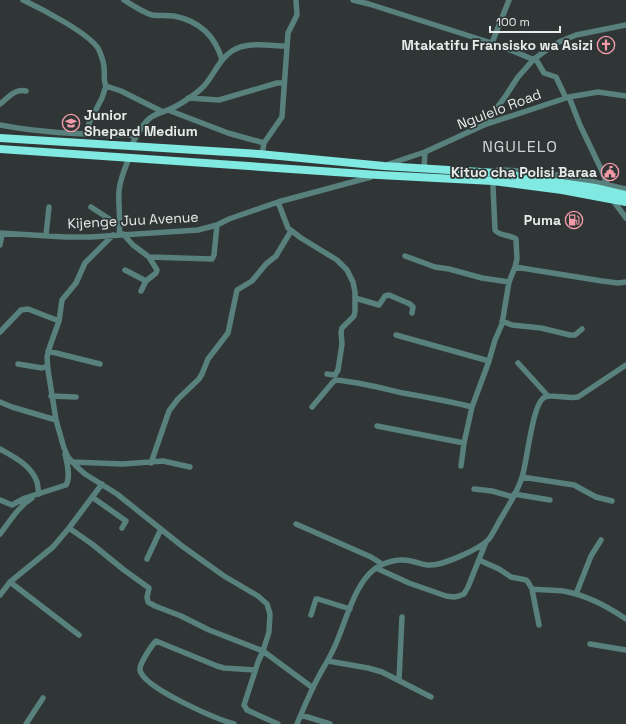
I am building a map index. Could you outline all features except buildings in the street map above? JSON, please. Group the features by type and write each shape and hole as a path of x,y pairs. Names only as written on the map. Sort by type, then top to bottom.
{"highway":[{"path":"2,136 260,154 384,166 466,171 608,188 626,195"},
{"path":"0,149 500,182 539,186 626,202"},
{"path":"256,166 260,154"},
{"path":"288,168 290,157"}],"street":[{"path":"23,0 52,14 90,40 98,48 104,67 104,81 106,86 102,98 89,123 89,127 94,134"},
{"path":"124,0 150,14 174,16 202,28 208,32 216,43 222,60"},
{"path":"260,154 264,143 282,118 288,34 297,15 296,0"},
{"path":"353,0 492,43 539,63 544,73 556,76 568,97 601,169 608,188 626,189"},
{"path":"492,43 509,0"},
{"path":"484,125 518,77 533,60 559,42 576,35 626,25"},
{"path":"131,146 141,128 149,119 166,111 204,87 222,60 232,51 243,46 287,46"},
{"path":"188,98 219,100 276,83 284,83"},
{"path":"106,86 166,111 236,136 264,143"},
{"path":"0,104 16,91 26,91"},
{"name":"Ngulelo Road","path":"384,166 424,152 484,125 568,97 598,92 626,96"},
{"path":"0,125 18,129 52,132 129,135 136,137"},
{"path":"424,152 424,168"},
{"path":"0,500 12,505 24,498 67,484 68,466 56,420 48,366 48,351 59,321 62,300 76,282 85,263 119,235 119,189 129,158"},
{"name":"Kijenge Juu Avenue","path":"1,234 71,237 198,230 217,225 229,219 278,202 379,175"},
{"path":"461,466 464,443 472,407 495,340 500,330 509,282 515,267 518,250 516,239 512,236 499,234 495,230 493,186"},
{"path":"612,199 626,218"},
{"path":"278,202 285,223 291,231 343,264 353,282 355,298 354,316 342,328 342,344 338,370 335,375 327,374"},
{"path":"46,235 49,207"},
{"path":"91,207 120,226"},
{"path":"149,257 212,259 214,255 217,225"},
{"path":"151,463 169,411 178,399 199,379 208,359 228,333 237,290 252,281 266,264 276,256 291,231"},
{"path":"0,245 1,234"},
{"path":"119,235 149,257 158,272 146,281 141,291"},
{"path":"404,256 435,267 449,269 482,278 509,282"},
{"path":"515,267 602,281 618,283 626,282"},
{"path":"125,270 146,281"},
{"path":"355,298 379,305 386,296 389,295 410,304 413,307 412,313"},
{"path":"0,332 17,312 24,309 59,321"},
{"path":"502,321 512,325 541,328 570,335 575,335 582,329"},
{"path":"396,335 489,361"},
{"path":"48,351 100,364"},
{"path":"518,363 548,396"},
{"path":"18,364 42,368 48,366"},
{"path":"376,568 408,583 454,597 464,594 486,541 514,495 522,477 529,439 538,407 542,399 548,396 567,398 578,397 626,365"},
{"path":"312,407 336,380 366,384 472,407"},
{"path":"52,396 76,397"},
{"path":"0,402 56,420"},
{"path":"377,426 464,443"},
{"path":"64,448 72,462 85,474 117,494 224,576 258,596 267,604 270,614 269,632 255,670 244,707 278,724"},
{"path":"0,449 22,462 28,468 37,482 37,495"},
{"path":"72,462 109,464 163,462 190,467"},
{"path":"522,477 574,485 596,497 612,501"},
{"path":"0,595 10,582 53,547 102,484"},
{"path":"474,489 550,500"},
{"path":"0,534 22,505 37,495"},
{"path":"92,497 126,521 122,528"},
{"path":"296,524 382,564"},
{"path":"69,528 149,588 147,598 148,602 209,630 263,651 313,688"},
{"path":"147,559 161,529"},
{"path":"576,594 591,556 601,540"},
{"path":"297,724 313,688 328,661 350,609 365,579 376,568 382,564 406,560 428,565 438,565 470,551 486,541"},
{"path":"479,560 500,569 511,577 526,580 532,589 539,625"},
{"path":"10,582 79,635"},
{"path":"532,589 564,591 576,594 600,603 626,619"},
{"path":"311,615 316,600 318,599 350,609"},
{"path":"400,680 402,616"},
{"path":"234,724 218,719 164,693 154,686 141,673 141,665 150,648 156,641 217,666 224,668 255,670"},
{"path":"590,644 626,650"},
{"path":"328,661 374,669 400,680 431,697"},
{"path":"26,724 43,698"},
{"path":"301,715 330,724"}],"place":[{"name":"Mtakatifu Fransisko wa Asizi","path":"606,45"},
{"name":"Junior Shepard Medium","path":"71,123"},
{"name":"Kituo cha Polisi Baraa","path":"610,172"},
{"name":"Puma","path":"574,220"}],"district":[{"name":"NGULELO","path":"520,146"}]}
